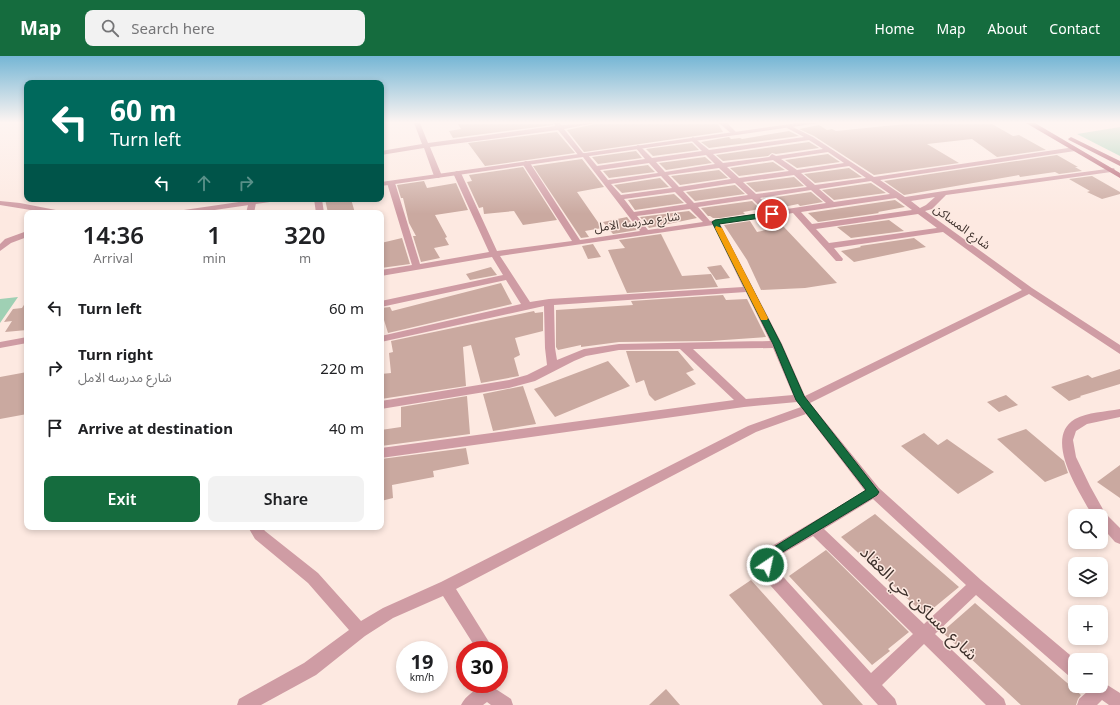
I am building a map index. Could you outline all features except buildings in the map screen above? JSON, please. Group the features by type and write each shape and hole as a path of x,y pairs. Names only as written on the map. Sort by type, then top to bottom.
{"main road":[{"path":"1082,153 1120,176"},
{"path":"1099,153 1120,164"}],"street":[{"path":"428,153 438,176"},
{"path":"384,184 595,153"},
{"path":"644,153 692,206 712,223 777,344 803,403 874,492 976,584 1068,664"},
{"path":"596,168 705,153"},
{"path":"707,153 772,214"},
{"path":"769,153 795,172 832,205"},
{"path":"607,182 808,153"},
{"name":"شارع المساكن","path":"835,153 919,210 1029,290 1120,350"},
{"path":"632,215 1046,153"},
{"path":"583,155 596,168 646,233"},
{"path":"526,163 577,242"},
{"path":"618,198 851,164"},
{"path":"904,200 1111,170"},
{"path":"457,173 494,254 527,306"},
{"path":"391,183 417,266"},
{"path":"810,227 919,210 929,207 945,193"},
{"name":"شارع مدرسه الامل","path":"384,272 494,254 646,233 897,195"},
{"path":"200,210 258,202"},
{"path":"0,203 46,210"},
{"path":"251,210 252,203"},
{"path":"796,211 839,259"},
{"path":"827,246 944,228"},
{"path":"0,248 8,241 24,235"},
{"path":"384,303 509,276"},
{"path":"384,338 549,302 749,290"},
{"path":"246,705 310,669 360,631 388,613 446,587 803,403 1029,290"},
{"path":"549,302 550,348 553,368"},
{"path":"0,345 24,341"},
{"path":"384,405 510,384 531,378 570,358 584,353 619,347 777,344"},
{"path":"682,345 744,403"},
{"path":"384,453 744,403 803,403"},
{"path":"1097,509 1070,457 1067,442 1072,429 1084,420 1120,413"},
{"path":"874,492 770,556 767,565 770,576 889,705"},
{"path":"1108,524 1120,538"},
{"name":"شارع مساكن حي العقاد","path":"814,528 998,705"},
{"path":"257,530 260,535 313,578 360,631"},
{"path":"870,685 976,584"},
{"path":"446,587 480,641"},
{"path":"469,705 482,693"},
{"path":"492,693 505,705"},
{"path":"1085,705 1093,693"},
{"path":"1105,693 1120,702"}],"green space":[{"path":"18,297 0,323 0,299"}],"slow traffic":[{"path":"718,228 764,318"}],"route":[{"path":"767,565 770,556 777,550 874,492 800,398 777,344 715,222 772,214"}]}
